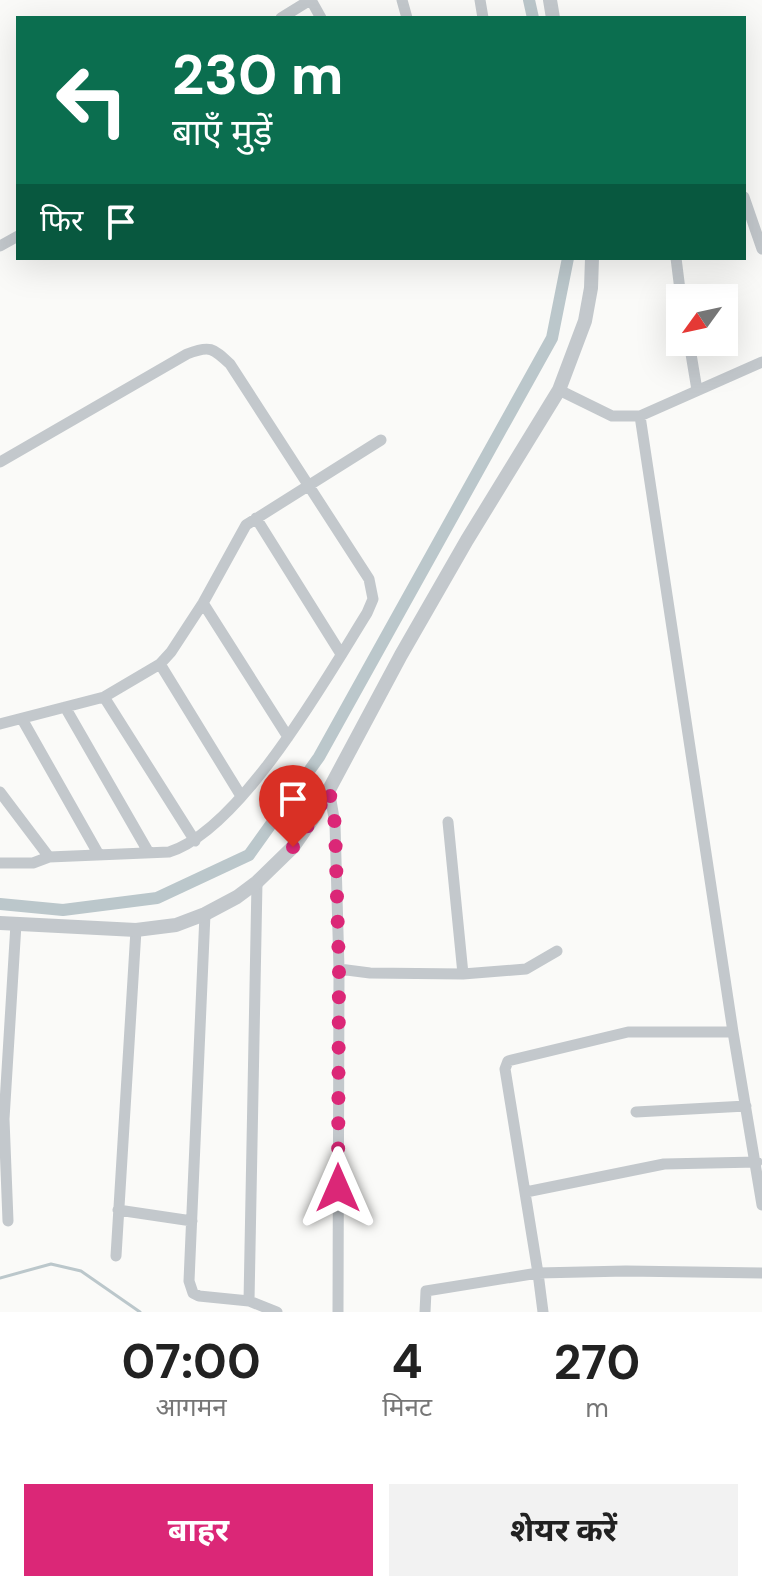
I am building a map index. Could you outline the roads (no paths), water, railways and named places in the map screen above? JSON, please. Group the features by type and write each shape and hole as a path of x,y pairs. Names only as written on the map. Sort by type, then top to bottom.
{"street":[{"path":"284,16 310,0"},
{"path":"746,203 762,249"},
{"path":"0,923 136,930 176,925 237,897 257,882 299,839 467,540 559,390 585,321 592,260"},
{"path":"676,260 679,284"},
{"path":"0,462 187,354 206,347 230,364 369,579 373,592 371,606 288,737 217,824 195,841 169,852 49,857 33,863 0,863"},
{"path":"691,356 697,390"},
{"path":"559,390 612,416 640,416 762,362"},
{"path":"640,416 762,1205"},
{"path":"0,724 104,697 160,664 203,603 241,532 256,518 381,440"},
{"path":"256,518 341,654"},
{"path":"203,603 288,737"},
{"path":"160,664 241,796"},
{"path":"104,697 195,841"},
{"path":"65,707 149,853"},
{"path":"22,719 99,855"},
{"path":"329,789 335,824 339,969 338,1312"},
{"path":"0,792 49,857"},
{"path":"448,822 463,974"},
{"path":"249,1301 257,882"},
{"path":"205,914 189,1281 193,1293 199,1296 249,1301 277,1312"},
{"path":"8,1221 4,1119 16,924"},
{"path":"116,1256 136,930"},
{"path":"339,969 370,973 463,974 526,969 557,951"},
{"path":"543,1312 505,1069 508,1061 628,1032 733,1032"},
{"path":"636,1112 746,1106"},
{"path":"526,1192 664,1164 757,1162"},
{"path":"118,1210 192,1221"},
{"path":"425,1312 425,1293 429,1290 538,1273 762,1273"}],"waterway":[{"path":"529,0 533,16"},
{"path":"0,904 63,910 157,898 249,855 319,757 552,338 568,260"},
{"path":"0,1278 51,1264 81,1271 140,1312"}]}
